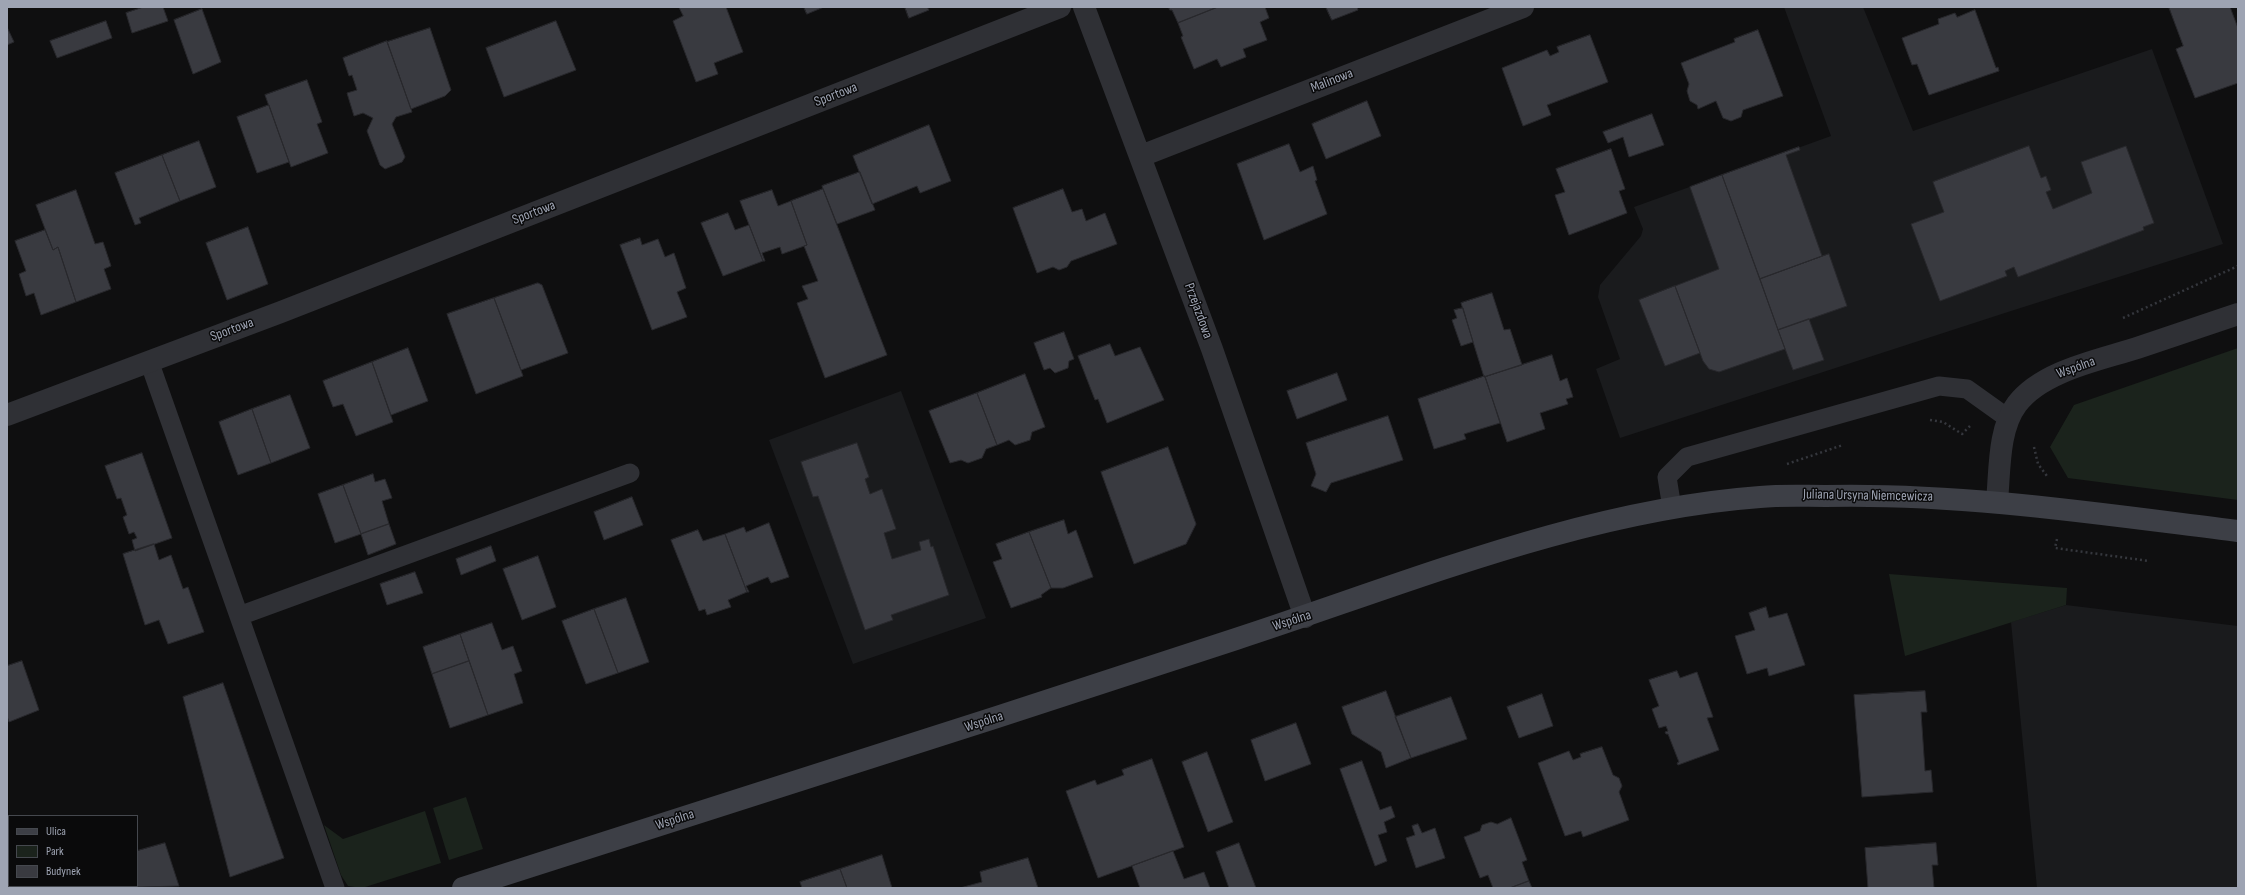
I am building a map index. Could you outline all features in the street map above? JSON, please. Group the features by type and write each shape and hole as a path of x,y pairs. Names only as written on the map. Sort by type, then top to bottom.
{"street":[{"name":"Sportowa","path":"7,415 296,306 1060,7"},
{"name":"Przejazdowa","path":"1084,7 1142,156 1217,363 1305,617"},
{"name":"Malinowa","path":"1142,156 1523,7"},
{"name":"Wspólna","path":"1997,501 2003,442 2009,419 2017,404 2025,395 2044,381 2086,364 2238,314"},
{"name":"Juliana Ursyna Niemcewicza","path":"1502,550 1588,526 1672,508 1737,499 1790,495 1881,494 1997,501 2238,532"},
{"name":"Wspólna","path":"463,888 1305,617 1502,550"}],"lane":[{"path":"149,361 335,888"},
{"path":"1672,508 1667,477 1687,457 1939,386 1967,389 2009,419"},
{"path":"239,616 630,473"}],"path":[{"path":"2116,321 2147,309 2238,266"},
{"path":"2033,443 2038,464 2048,478"},
{"path":"2057,537 2055,548 2149,561"}],"shaded area":[{"path":"1784,7 1863,7 1913,131 2152,49 2223,244 1620,438 1596,369 1620,359 1598,297 1600,285 1641,236 1643,229 1634,207 1831,136"},
{"path":"901,391 986,618 853,664 769,440"},
{"path":"2066,605 2238,626 2238,888 2037,888 2011,622"}],"green space":[{"path":"2238,348 2238,500 2068,478 2050,447 2074,405"},
{"path":"1889,574 2067,588 2066,605 1905,656"},
{"path":"466,797 483,849 449,860 433,808"},
{"path":"425,811 441,863 362,888 348,886 341,875 324,825 343,839"}],"building":[{"path":"144,7 163,7 168,21 132,33 126,13"},
{"path":"679,7 726,7 743,52 714,63 718,74 696,82 673,21 683,16"},
{"path":"804,7 824,7 807,14"},
{"path":"905,7 927,7 929,10 909,18"},
{"path":"1169,7 1218,7 1178,23"},
{"path":"1218,7 1265,7 1269,18 1260,22 1267,40 1243,49 1246,57 1221,67 1217,59 1194,69 1181,37 1183,36 1178,23"},
{"path":"1326,7 1357,7 1358,10 1332,20"},
{"path":"2169,7 2230,7 2238,28 2238,83 2195,98 2176,49 2183,46"},
{"path":"202,9 221,62 193,74 174,20"},
{"path":"1975,10 1996,68 1998,67 1999,71 1929,95 1917,64 1912,65 1902,38 1939,24 1938,19 1955,13 1957,17"},
{"path":"106,21 112,38 57,58 50,41"},
{"path":"556,21 576,70 504,97 486,48"},
{"path":"7,27 14,42 7,45"},
{"path":"430,28 451,90 445,96 411,109 387,42"},
{"path":"1758,30 1783,96 1743,110 1741,117 1731,121 1723,118 1716,101 1698,109 1697,105 1690,101 1687,91 1689,84 1681,63 1735,42 1734,39"},
{"path":"1590,35 1608,82 1547,105 1551,115 1523,126 1502,68 1547,50 1550,56 1559,52 1557,47"},
{"path":"387,41 412,112 396,117 392,124 405,157 402,162 385,169 380,165 367,131 373,118 363,113 354,116 347,93 357,90 352,75 349,76 343,58"},
{"path":"307,80 322,122 317,124 328,153 291,167 265,95"},
{"path":"1367,101 1381,136 1326,159 1312,124"},
{"path":"269,105 289,162 257,173 237,117"},
{"path":"1652,114 1664,145 1629,157 1623,137 1608,143 1603,132"},
{"path":"929,125 951,181 920,193 917,186 872,204 853,156"},
{"path":"199,141 216,187 180,201 162,155"},
{"path":"1289,144 1300,172 1313,166 1317,180 1315,181 1327,214 1264,240 1237,164"},
{"path":"2029,146 2041,178 2046,176 2051,190 2046,192 2053,209 2092,193 2081,162 2126,146 2154,223 2143,227 2144,230 2018,277 2014,267 2005,271 2007,276 1940,301 1911,224 1944,212 1933,182"},
{"path":"1799,147 1800,150 1786,155 1822,256 1760,279 1722,175"},
{"path":"1611,149 1625,189 1619,191 1627,213 1569,235 1555,195 1565,192 1556,169"},
{"path":"162,155 180,201 139,218 141,223 135,225 115,173"},
{"path":"860,172 875,210 837,224 822,186"},
{"path":"1722,175 1785,349 1719,372 1709,369 1703,361 1675,286 1719,269 1690,187"},
{"path":"823,189 887,355 825,378 797,303 808,299 802,286 818,281 804,246 807,245 791,201"},
{"path":"1063,189 1072,212 1082,209 1086,221 1105,213 1117,244 1071,261 1067,267 1059,270 1053,267 1037,273 1013,208"},
{"path":"76,190 95,244 103,242 111,266 104,269 111,289 76,302 58,247 53,250 36,205"},
{"path":"772,190 778,206 791,201 807,245 782,254 780,247 762,253 765,261 763,261 740,201"},
{"path":"728,213 735,230 749,225 763,261 723,276 701,223"},
{"path":"248,227 268,284 227,300 206,243"},
{"path":"45,230 53,250 58,247 76,302 41,315 34,293 26,296 19,274 26,271 15,241"},
{"path":"640,238 642,245 658,239 665,257 674,253 686,288 677,292 687,317 652,330 620,245"},
{"path":"1829,254 1847,306 1778,330 1760,279"},
{"path":"538,283 542,285 568,353 521,370 494,298"},
{"path":"1675,286 1700,353 1665,366 1639,300"},
{"path":"1492,293 1504,330 1510,329 1522,365 1484,377 1461,303"},
{"path":"494,298 523,376 476,394 447,314"},
{"path":"1463,308 1473,342 1461,346 1452,320 1457,318 1454,310"},
{"path":"1809,319 1824,360 1793,370 1778,330"},
{"path":"1064,332 1074,359 1069,361 1068,368 1055,373 1050,368 1044,370 1034,343"},
{"path":"1110,344 1115,356 1140,347 1164,400 1107,423 1098,399 1095,400 1078,356"},
{"path":"408,348 428,401 391,415 372,362"},
{"path":"1552,355 1560,381 1567,378 1573,397 1566,399 1568,404 1540,413 1545,429 1507,442 1485,377"},
{"path":"372,362 393,422 356,436 343,404 333,407 323,381"},
{"path":"1337,373 1347,400 1297,419 1287,391"},
{"path":"1025,374 1045,427 1032,432 1030,440 1015,445 1009,440 997,445 977,393"},
{"path":"1485,376 1500,423 1464,434 1466,439 1434,449 1418,399"},
{"path":"977,393 997,445 986,449 982,458 968,463 961,460 950,463 929,411"},
{"path":"290,395 310,448 271,463 252,409"},
{"path":"252,409 271,463 238,475 219,422"},
{"path":"1388,416 1403,460 1331,483 1326,492 1311,486 1316,474 1306,443"},
{"path":"857,443 869,477 865,479 870,494 882,489 896,529 884,533 892,559 921,550 919,542 929,539 931,547 933,546 949,595 891,615 893,620 865,630 818,496 813,497 801,462"},
{"path":"1168,447 1196,524 1186,544 1134,564 1101,472"},
{"path":"142,453 172,538 135,551 132,540 137,538 134,532 129,534 123,517 127,515 121,498 117,499 105,466"},
{"path":"373,474 375,482 385,479 392,498 382,501 389,524 361,534 343,485"},
{"path":"343,485 361,534 335,543 318,494"},
{"path":"632,497 643,525 604,540 594,512"},
{"path":"1064,520 1068,534 1076,530 1093,577 1063,588 1051,588 1029,532"},
{"path":"769,523 789,577 771,583 768,577 746,586 749,592 747,592 725,534 744,527 746,532"},
{"path":"389,524 396,544 368,555 361,534"},
{"path":"698,530 703,541 725,534 747,592 728,600 731,607 707,615 705,609 699,611 671,540"},
{"path":"1029,532 1051,588 1041,595 1042,597 1011,608 993,562 1002,559 996,544"},
{"path":"154,544 159,560 171,555 183,589 188,587 204,632 168,644 159,620 145,625 123,554"},
{"path":"491,546 496,561 461,575 456,559"},
{"path":"538,556 556,607 522,620 503,569"},
{"path":"415,572 423,593 387,605 380,584"},
{"path":"626,598 649,662 618,673 594,609"},
{"path":"1766,607 1769,618 1787,613 1805,665 1769,676 1767,668 1747,674 1735,636 1755,630 1749,613"},
{"path":"594,609 618,673 586,684 562,621"},
{"path":"492,623 502,650 513,646 522,671 514,674 523,703 488,715 460,634"},
{"path":"460,634 469,661 432,674 423,647"},
{"path":"22,661 39,710 9,722 7,716 7,666"},
{"path":"469,661 488,715 450,728 432,674"},
{"path":"1677,671 1680,678 1697,672 1713,717 1707,718 1719,750 1678,765 1677,763 1679,762 1668,734 1665,732 1668,731 1666,726 1659,728 1652,709 1659,706 1649,680"},
{"path":"223,683 284,858 230,877 183,697"},
{"path":"1386,691 1411,758 1386,768 1381,752 1352,734 1342,707"},
{"path":"1925,691 1927,712 1921,712 1925,771 1931,770 1933,792 1862,797 1854,695"},
{"path":"1542,694 1553,726 1519,738 1507,707"},
{"path":"1451,697 1467,739 1411,758 1395,717"},
{"path":"1296,723 1311,764 1265,781 1251,740"},
{"path":"1602,747 1613,775 1619,778 1622,786 1619,792 1629,820 1583,837 1581,831 1565,836 1538,763 1569,751 1573,760 1581,757 1580,754"},
{"path":"1207,752 1233,822 1208,832 1182,762"},
{"path":"1152,759 1184,847 1098,878 1066,791 1095,780 1097,785 1124,775 1122,770"},
{"path":"1362,761 1380,810 1391,806 1395,817 1384,822 1387,832 1378,835 1387,861 1375,866 1340,769"},
{"path":"1511,818 1527,860 1522,862 1529,881 1510,888 1493,888 1488,875 1480,878 1464,837 1480,831 1482,825 1491,822 1497,824"},
{"path":"1418,824 1422,833 1435,828 1445,858 1416,868 1406,838 1415,835 1412,826"},
{"path":"165,843 179,886 106,888 138,887 138,851"},
{"path":"1239,843 1256,888 1229,888 1216,852"},
{"path":"1936,843 1938,865 1932,865 1934,888 1868,888 1865,848"},
{"path":"1173,851 1184,879 1204,872 1210,888 1140,888 1132,866"},
{"path":"882,855 892,888 847,888 840,869"},
{"path":"1028,858 1038,888 960,888 982,882 980,872"},
{"path":"840,869 847,888 802,888 800,882"},
{"path":"7,873 8,887 29,887 29,888 7,888"},
{"path":"1529,881 1532,888 1510,888"}]}
